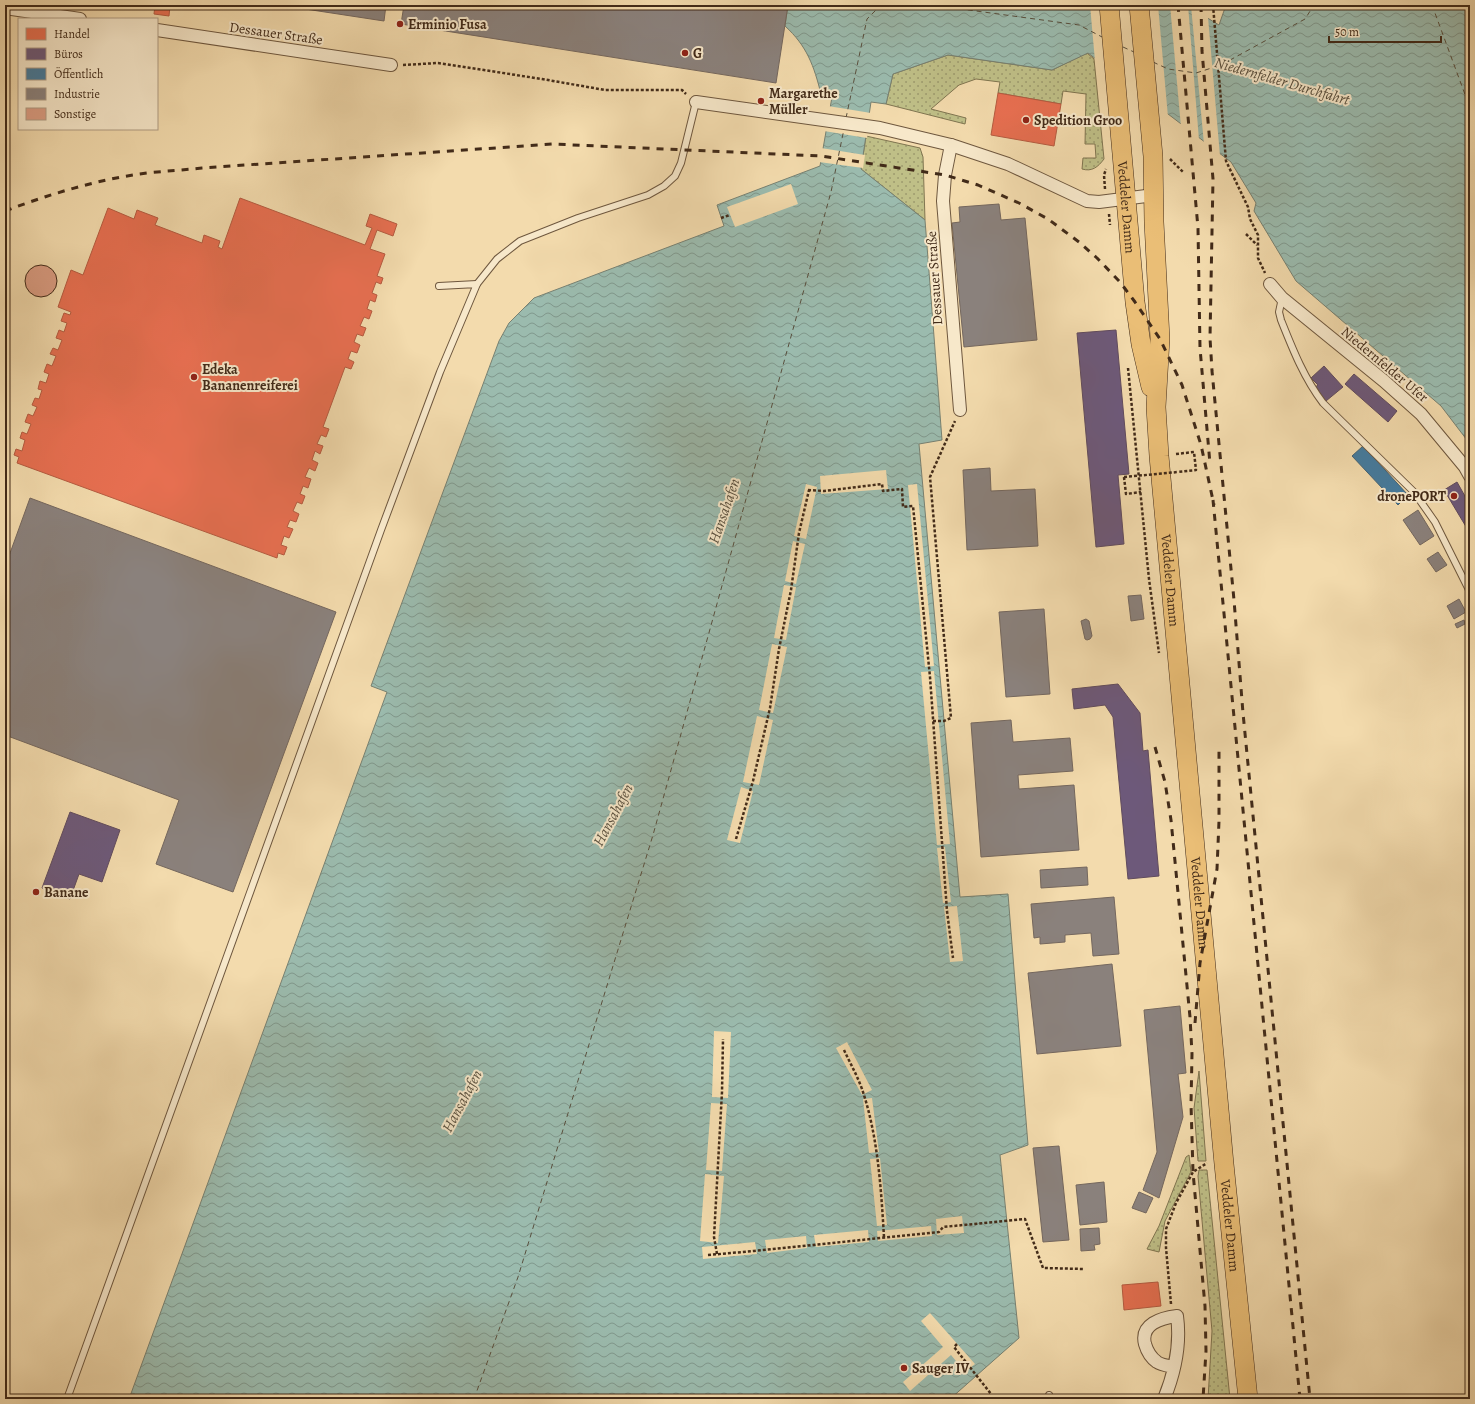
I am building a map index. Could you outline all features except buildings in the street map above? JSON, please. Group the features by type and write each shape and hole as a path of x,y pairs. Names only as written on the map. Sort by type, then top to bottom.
{"main road":[{"name":"Veddeler Damm","path":"1109,5 1135,302 1141,344 1156,407"},
{"name":"Veddeler Damm","path":"1139,5 1154,156 1154,195 1160,339 1156,407 1162,491 1224,1164 1248,1399"}],"street":[{"path":"5,8 73,18"},
{"name":"Dessauer Straße","path":"158,30 391,66"},
{"path":"696,102 880,128 951,145 1008,164 1087,201 1099,202 1154,195"},
{"name":"Dessauer Straße","path":"951,145 944,175 943,201 960,410"},
{"name":"Niedernfelder Ufer","path":"1270,284 1282,298 1384,381 1421,414 1465,467 1470,476"},
{"path":"1164,1399 1170,1384 1177,1356 1179,1331 1177,1316 1163,1318 1152,1323 1146,1330 1144,1339 1148,1354 1158,1362 1174,1367"}],"lane":[{"path":"67,1399 384,523 440,372 477,284 497,259 520,241 578,218 648,195 664,186 675,176 681,163 696,102"},
{"path":"439,286 477,284"},
{"path":"1282,298 1279,312 1281,320 1312,389 1323,403 1414,492 1435,522 1470,592"}],"path":[{"path":"1213,5 1226,161 1248,207 1250,219 1258,235 1258,258 1270,284"},
{"path":"391,66 438,63 605,90 682,90 696,102"},
{"path":"1175,164 1184,172"},
{"path":"721,218 730,215"},
{"path":"1246,234 1258,245"},
{"path":"933,721 951,718 930,477 960,410"},
{"path":"1141,492 1126,494 1124,477 1196,470 1194,452"},
{"path":"736,839 753,781 767,723 779,649 791,590 799,533 810,491 824,491 882,484 883,491 902,489 904,507 913,506 930,677 946,911 952,958"},
{"path":"717,1254 714,1237 724,1039"},
{"path":"844,1050 862,1087 867,1104 875,1148 884,1237"},
{"path":"1172,1317 1166,1248 1166,1229 1176,1203 1193,1172 1207,1163 1208,1159"},
{"path":"708,1255 939,1232 943,1227 1025,1219 1044,1268 1083,1269"},
{"path":"957,1344 954,1347 994,1399"}],"green space":[{"path":"1087,53 1094,59 1104,159 1097,166 1089,170 1082,169 1083,158 1096,158 1095,144 1085,144 1086,94 1063,91 1061,104 998,93 1000,82 976,79 959,85 931,109 966,118 965,124 886,104 893,74 948,55 1052,70"},
{"path":"866,136 920,148 923,157 925,220 861,169"},
{"path":"1199,1071 1206,1161 1198,1161 1194,1108"},
{"path":"1189,1155 1191,1172 1165,1221 1159,1252 1147,1249 1159,1226 1186,1157"},
{"path":"1199,1170 1207,1170 1230,1399 1208,1399 1212,1331 1198,1176"}],"water":[{"path":"788,5 1186,5 1219,25 1226,5 1470,5 1470,444 1441,406 1296,281 1254,211 1256,203 1231,162 1088,53 1052,70 948,55 893,74 886,104 871,102 861,169 925,220 942,440 919,444 960,897 1008,894 1028,1145 1000,1155 1019,1338 950,1399 129,1399 387,692 371,686 499,341 509,323 534,298 724,226 717,205 820,166 832,97 821,94 816,74 809,57 799,41 785,26"}],"pier":[{"path":"1090,5 1158,5 1168,117 1095,61"},
{"path":"1170,5 1188,5 1199,140 1181,127"},
{"path":"1191,6 1208,17 1220,156 1204,144"},
{"path":"828,106 871,113 867,138 824,131"},
{"path":"821,148 865,155 863,168 819,162"},
{"path":"791,184 798,204 735,227 727,207"},
{"path":"886,470 888,489 821,494 820,476"},
{"path":"806,484 817,487 806,539 794,536"},
{"path":"917,484 934,666 925,667 908,485"},
{"path":"793,541 805,544 796,584 785,581"},
{"path":"784,585 796,587 786,640 774,638"},
{"path":"772,644 787,647 773,713 759,710"},
{"path":"934,671 950,844 937,845 921,672"},
{"path":"757,716 773,720 759,785 743,782"},
{"path":"741,787 753,791 740,843 727,840"},
{"path":"945,847 951,902 943,903 937,848"},
{"path":"957,906 963,961 950,962 944,907"},
{"path":"714,1031 731,1032 728,1098 712,1097"},
{"path":"847,1042 872,1090 862,1095 836,1048"},
{"path":"872,1098 879,1152 869,1153 863,1099"},
{"path":"711,1103 727,1104 722,1171 706,1170"},
{"path":"880,1158 887,1225 877,1226 870,1159"},
{"path":"705,1174 724,1176 718,1243 700,1241"},
{"path":"962,1216 964,1233 937,1235 936,1219"},
{"path":"931,1226 932,1236 878,1241 877,1231"},
{"path":"868,1230 869,1242 816,1247 814,1235"},
{"path":"806,1236 807,1248 767,1253 765,1240"},
{"path":"755,1242 757,1254 703,1259 702,1247"},
{"path":"930,1313 975,1364 965,1372 951,1355 910,1391 903,1382 943,1347 921,1321"}],"ferry route":[{"path":"846,118 867,19 876,10 886,5"},
{"path":"932,5 1079,25 1104,38"},
{"path":"1153,62 1168,69 1196,73 1221,65 1305,19 1314,5"},
{"path":"1432,5 1470,108"},
{"path":"1123,47 1134,52"},
{"path":"474,1399 518,1277 653,835 831,192 844,129"}],"railway":[{"path":"1178,5 1198,228 1200,348 1210,464"},
{"path":"1201,5 1202,51 1213,179 1210,338 1212,371 1234,600 1243,713 1310,1399"},
{"path":"5,211 93,183 147,173 553,144 821,156 945,175 978,185 1019,203 1048,219 1079,242 1120,282 1160,339 1182,385 1201,445 1214,505"},
{"path":"1213,500 1300,1399"},
{"path":"1195,1023 1200,963 1217,869 1219,821 1219,745"},
{"path":"1155,747 1165,782 1171,820 1190,1017 1192,1054 1191,1104 1193,1172 1205,1306 1206,1351 1203,1399"}],"place":[{"name":"Erminio Fusa","path":"400,24"},
{"name":"G","path":"685,53"},
{"name":"Margarethe Müller","path":"761,101"},
{"name":"Spedition Groo","path":"1026,120"},
{"name":"Edeka Bananenreiferei","path":"194,377"},
{"name":"dronePORT","path":"1454,496"},
{"name":"Banane","path":"36,892"},
{"name":"Sauger IV","path":"904,1368"}],"water label":[{"name":"Niedernfelder Durchfahrt","path":"1282,81"},
{"name":"Hansahafen","path":"724,511"},
{"name":"Hansahafen","path":"613,815"},
{"name":"Hansahafen","path":"462,1101"}]}
